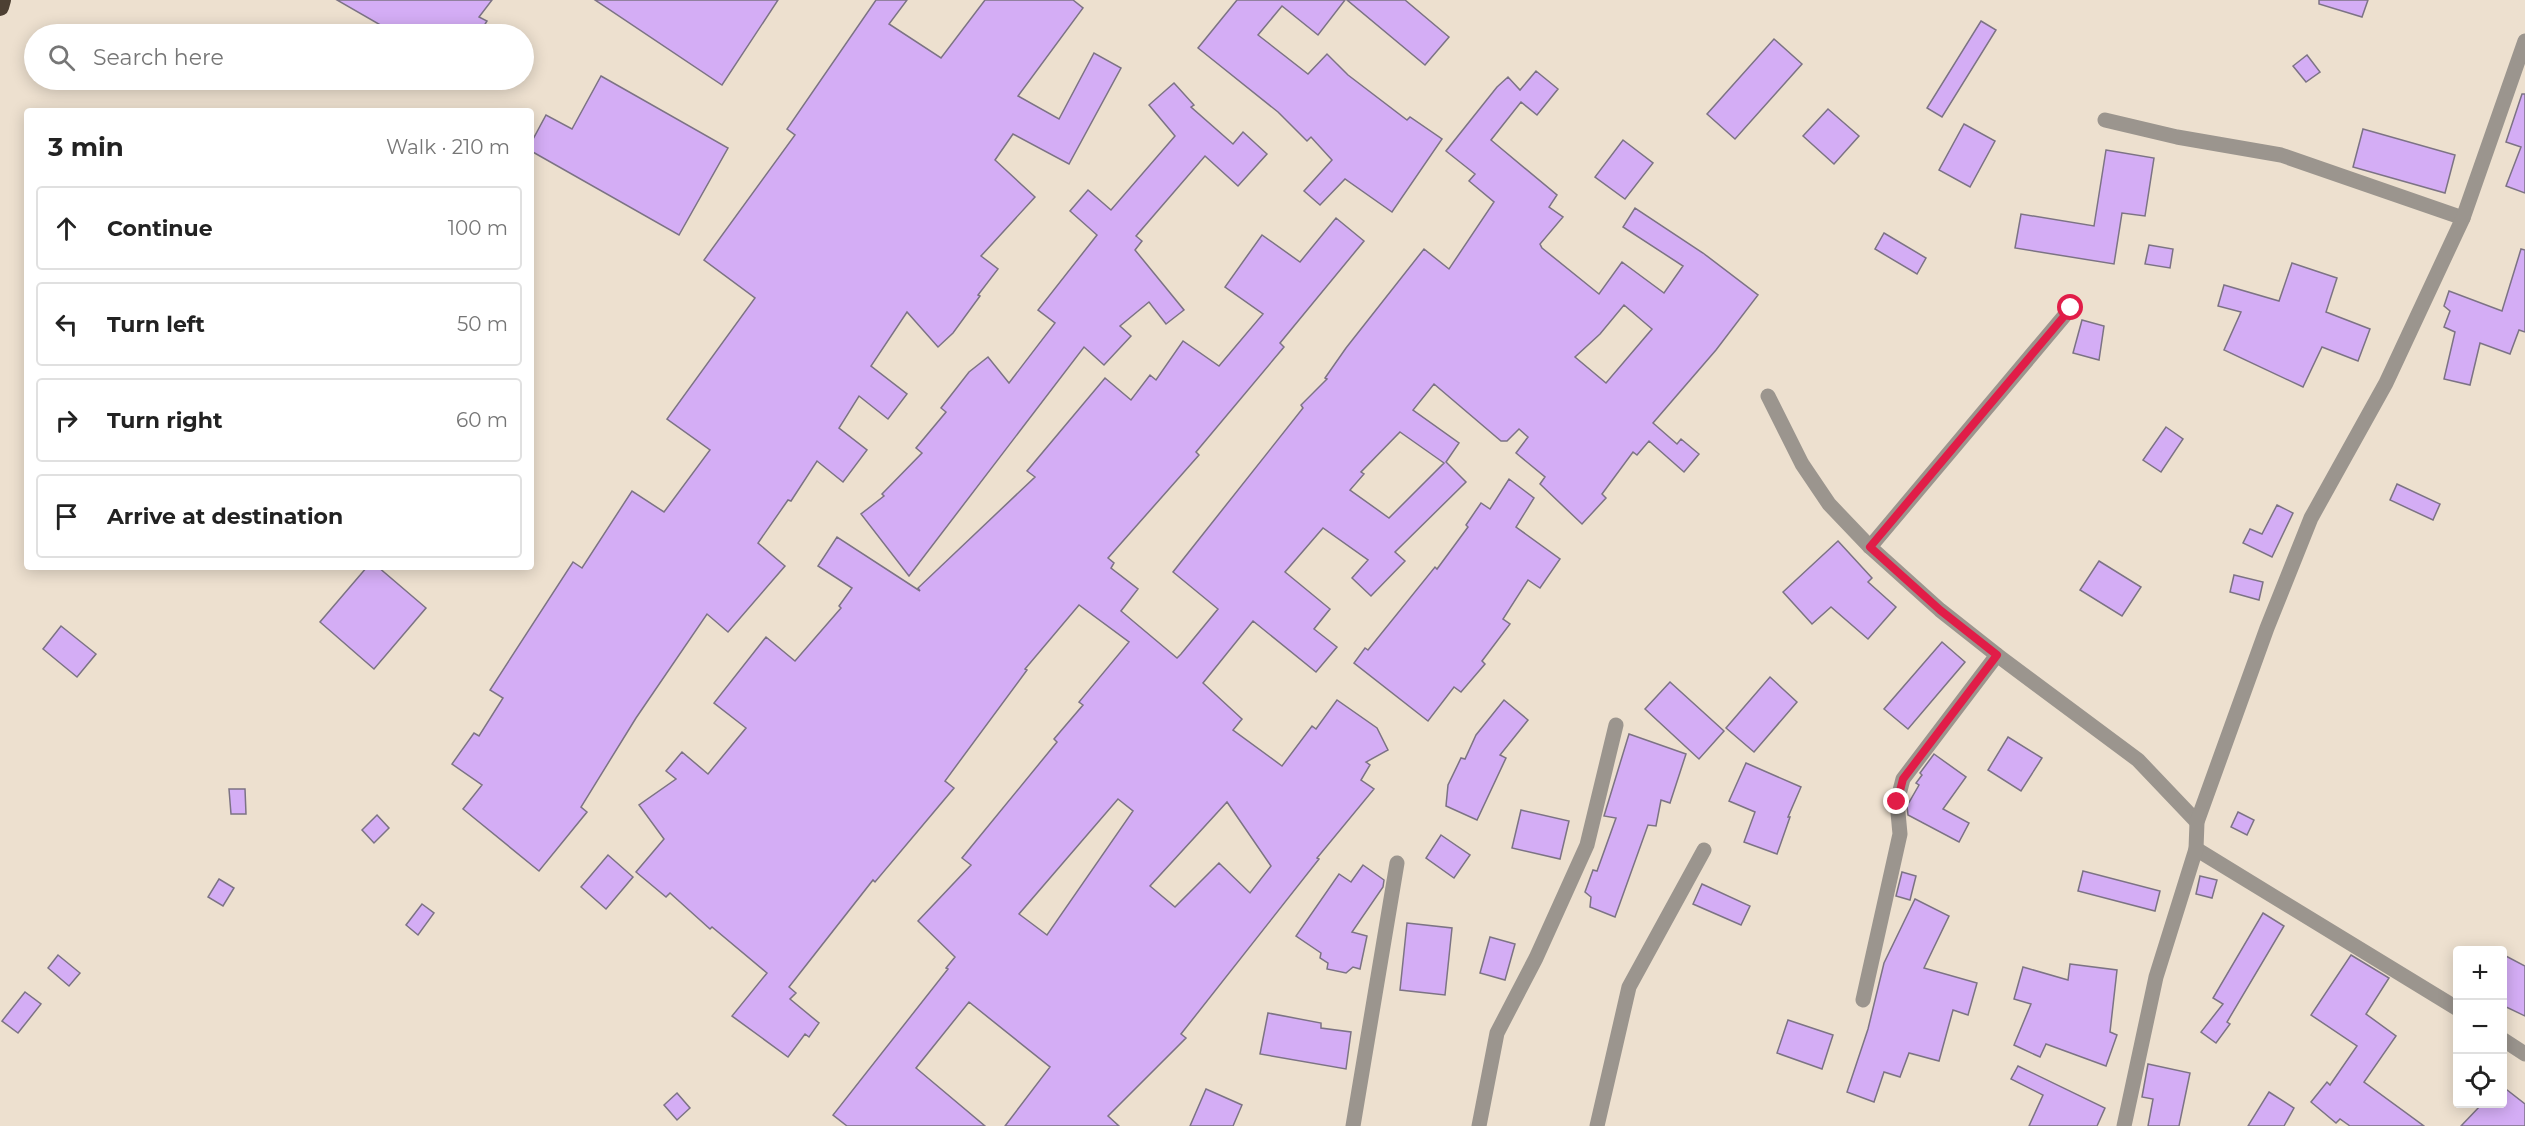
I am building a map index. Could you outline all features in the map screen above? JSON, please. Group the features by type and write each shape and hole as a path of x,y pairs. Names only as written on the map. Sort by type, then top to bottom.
{"highway":[{"path":"0,7 2,0"}],"street":[{"path":"2124,1126 2156,977 2196,849 2197,822 2267,628 2312,518 2386,382 2463,218 2525,41"},
{"path":"2104,120 2177,137 2282,155 2463,218"},
{"path":"1870,547 2071,308"},
{"path":"1768,396 1802,464 1823,496 1870,547 1940,610 2138,760 2197,822"},
{"path":"1863,1000 1900,834 1897,802 1903,779 1997,655"},
{"path":"1479,1126 1497,1033 1536,958 1587,845 1616,725"},
{"path":"2196,849 2453,1007"},
{"path":"1597,1126 1629,987 1704,850"},
{"path":"1353,1126 1397,863"},
{"path":"2507,1042 2525,1054"}],"building":[{"path":"337,0 492,0 479,17 487,21 485,24 379,24"},
{"path":"595,0 778,0 722,85"},
{"path":"876,0 907,0 889,24 941,58 985,0 1073,0 1083,8 1018,96 1059,119 1094,53 1121,68 1069,164 1013,134 995,160 1035,197 981,256 998,269 953,333 938,347 907,312 871,366 907,394 888,419 859,396 839,428 867,450 843,482 817,461 791,501 788,500 758,543 785,566 728,632 707,614 636,718 581,807 587,812 539,871 463,809 482,785 452,764 474,733 479,736 503,698 490,690 573,562 582,568 632,491 664,512 710,450 667,419 755,298 704,260 795,135 787,129"},
{"path":"1237,0 1345,0 1318,35 1282,6 1258,35 1308,74 1327,54 1348,75 1407,120 1410,117 1442,139 1392,212 1345,179 1320,205 1304,191 1332,160 1311,137 1307,141 1278,112 1198,48"},
{"path":"1347,0 1405,0 1449,37 1425,65"},
{"path":"2319,0 2368,0 2362,17 2319,4"},
{"path":"1981,21 1996,30 1942,117 1927,108"},
{"path":"1774,39 1802,64 1735,139 1707,114"},
{"path":"2307,55 2320,72 2306,82 2293,66"},
{"path":"1536,71 1558,89 1537,115 1521,102 1491,140 1557,195 1549,207 1563,217 1540,244 1542,248 1599,294 1622,262 1664,293 1683,266 1623,227 1635,208 1703,253 1758,295 1716,350 1653,423 1677,444 1681,439 1699,454 1684,472 1649,441 1637,455 1633,452 1602,494 1606,498 1582,524 1540,484 1545,477 1516,453 1528,437 1519,429 1507,441 1501,441 1434,384 1413,410 1459,443 1446,462 1466,482 1395,552 1405,561 1371,596 1352,578 1368,560 1323,528 1285,572 1330,609 1314,629 1337,647 1316,672 1253,621 1203,683 1242,719 1233,730 1282,766 1312,726 1316,729 1337,700 1377,728 1388,750 1366,762 1370,765 1361,780 1374,789 1317,858 1319,859 1181,1034 1186,1038 1108,1116 1119,1126 1005,1126 1050,1067 969,1002 916,1068 985,1126 847,1126 833,1115 955,957 918,921 971,865 962,858 1057,742 1054,739 1083,705 1079,702 1129,642 1079,605 1025,669 1027,670 945,781 954,788 875,882 873,880 789,987 796,993 790,999 819,1023 809,1037 805,1034 788,1057 732,1016 767,973 712,927 710,929 670,893 666,897 636,872 664,839 639,805 676,779 666,771 682,752 708,774 746,728 714,703 766,637 795,661 841,608 839,606 852,588 818,566 837,537 920,591 918,588 1035,477 1027,471 1105,378 1131,400 1150,375 1156,380 1183,341 1219,366 1263,314 1225,287 1262,235 1300,262 1336,218 1364,241 1280,343 1284,347 1196,452 1199,455 1108,558 1114,563 1111,568 1138,589 1121,611 1177,658 1218,609 1173,572 1303,408 1301,405 1327,379 1325,378 1346,348 1424,249 1449,269 1494,202 1469,181 1475,174 1446,151 1497,87 1508,77 1520,90","holes":["1624,305 1652,329 1606,383 1575,357 1600,334","1400,432 1444,463 1389,518 1350,490 1364,474 1361,472","1118,799 1133,811 1047,935 1019,914","1227,802 1271,866 1250,893 1219,863 1175,907 1150,886"]},
{"path":"601,76 728,148 679,235 534,153 534,137 546,115 572,129"},
{"path":"1174,83 1194,105 1191,107 1233,144 1243,132 1267,154 1238,186 1205,156 1136,236 1142,241 1135,250 1184,310 1166,324 1149,302 1120,326 1131,336 1104,365 1084,347 909,576 861,514 884,496 882,494 922,453 916,448 946,412 941,408 969,372 988,357 1009,383 1055,323 1038,310 1097,235 1070,211 1088,190 1111,210 1175,136 1149,105"},
{"path":"2522,94 2525,94 2525,193 2506,186 2521,147 2506,142"},
{"path":"1828,109 1859,136 1834,164 1803,136"},
{"path":"1964,124 1995,141 1970,187 1939,170"},
{"path":"2363,129 2455,155 2445,193 2353,167"},
{"path":"1623,140 1653,163 1625,199 1595,177"},
{"path":"2106,150 2154,158 2145,216 2122,213 2114,264 2015,248 2021,214 2094,226"},
{"path":"1884,233 1926,258 1917,274 1875,249"},
{"path":"2149,245 2173,249 2170,268 2145,264"},
{"path":"2521,249 2525,250 2525,332 2519,330 2510,354 2480,343 2470,385 2444,379 2455,332 2444,327 2450,311 2444,306 2449,291 2502,311"},
{"path":"2292,263 2337,278 2326,312 2370,329 2358,361 2322,347 2303,387 2224,350 2241,312 2218,306 2224,285 2279,301"},
{"path":"2082,320 2104,326 2099,360 2073,353"},
{"path":"2166,427 2183,439 2161,472 2143,460"},
{"path":"1509,479 1534,498 1516,527 1560,559 1540,588 1528,580 1503,619 1510,624 1482,661 1485,664 1461,692 1454,687 1428,721 1354,663 1365,648 1368,650 1435,567 1437,569 1468,527 1466,525 1481,503 1490,509"},
{"path":"2397,484 2440,504 2433,520 2390,500"},
{"path":"2277,505 2293,513 2272,557 2243,543 2250,529 2262,534"},
{"path":"1838,541 1872,578 1868,582 1896,607 1868,639 1831,607 1812,624 1783,592"},
{"path":"2099,561 2141,587 2122,616 2080,590"},
{"path":"364,570 382,570 426,608 374,669 320,622"},
{"path":"2234,575 2263,582 2259,600 2230,592"},
{"path":"61,626 96,654 77,677 43,649"},
{"path":"1942,642 1965,662 1908,729 1884,709"},
{"path":"1770,677 1797,702 1754,752 1726,728"},
{"path":"1670,682 1724,731 1699,759 1645,709"},
{"path":"1504,700 1528,720 1500,755 1506,758 1477,820 1446,806 1448,785 1461,758 1465,759 1476,735"},
{"path":"1629,734 1686,754 1670,803 1661,800 1656,826 1648,825 1615,917 1590,907 1591,897 1585,892 1593,870 1597,871 1616,818 1604,816"},
{"path":"2008,737 2042,758 2021,791 1988,770"},
{"path":"1934,754 1966,777 1943,809 1969,823 1959,842 1908,815 1907,806 1919,785 1916,783 1922,775 1920,773"},
{"path":"1746,763 1801,787 1788,817 1790,817 1777,854 1744,842 1755,812 1729,801"},
{"path":"229,789 245,789 246,814 231,814"},
{"path":"1521,810 1569,821 1560,859 1512,848"},
{"path":"2238,812 2254,820 2247,835 2231,827"},
{"path":"377,815 389,828 374,843 362,830"},
{"path":"1441,835 1470,855 1454,878 1426,858"},
{"path":"608,855 633,877 606,909 581,887"},
{"path":"1363,865 1384,880 1383,887 1352,932 1367,936 1360,969 1353,967 1346,973 1327,969 1328,963 1320,958 1321,953 1296,936 1339,874 1351,882"},
{"path":"2083,871 2160,891 2155,911 2078,891"},
{"path":"1902,872 1916,876 1910,900 1896,896"},
{"path":"2200,876 2217,880 2212,898 2196,894"},
{"path":"219,879 234,888 223,906 208,897"},
{"path":"1702,884 1750,906 1741,925 1693,904"},
{"path":"1915,899 1949,916 1924,968 1977,983 1968,1015 1953,1010 1939,1061 1909,1053 1900,1077 1884,1072 1874,1102 1847,1092 1868,1029 1884,963"},
{"path":"422,904 434,913 418,935 406,925"},
{"path":"2263,913 2284,926 2227,1022 2230,1024 2216,1043 2201,1032 2223,1004 2213,998"},
{"path":"1407,923 1452,928 1445,995 1400,990"},
{"path":"1490,937 1515,944 1505,980 1480,973"},
{"path":"58,955 80,973 69,986 48,968"},
{"path":"2351,955 2389,978 2366,1014 2396,1036 2364,1082 2424,1126 2350,1126 2340,1119 2336,1123 2311,1102 2327,1082 2330,1085 2357,1046 2311,1015"},
{"path":"2507,957 2525,966 2525,1016 2507,1007"},
{"path":"2070,964 2117,970 2110,1032 2117,1035 2106,1066 2046,1044 2040,1057 2014,1045 2031,1004 2014,999 2023,967 2068,980"},
{"path":"25,992 41,1004 18,1033 2,1021"},
{"path":"1268,1013 1321,1023 1321,1028 1351,1032 1346,1069 1260,1054"},
{"path":"1788,1020 1833,1035 1822,1069 1777,1053"},
{"path":"2148,1064 2190,1073 2179,1126 2148,1126 2153,1099 2142,1097"},
{"path":"2018,1066 2105,1108 2097,1126 2029,1126 2043,1095 2011,1079"},
{"path":"1206,1089 1242,1105 1233,1126 1190,1126"},
{"path":"2507,1090 2525,1104 2525,1126 2461,1126 2478,1108 2507,1108"},
{"path":"2269,1092 2294,1108 2284,1126 2248,1126"},
{"path":"677,1093 690,1108 677,1120 664,1105"}],"route":[{"path":"1897,802 1903,779 1997,655 1940,610 1870,547 2071,308"}]}
